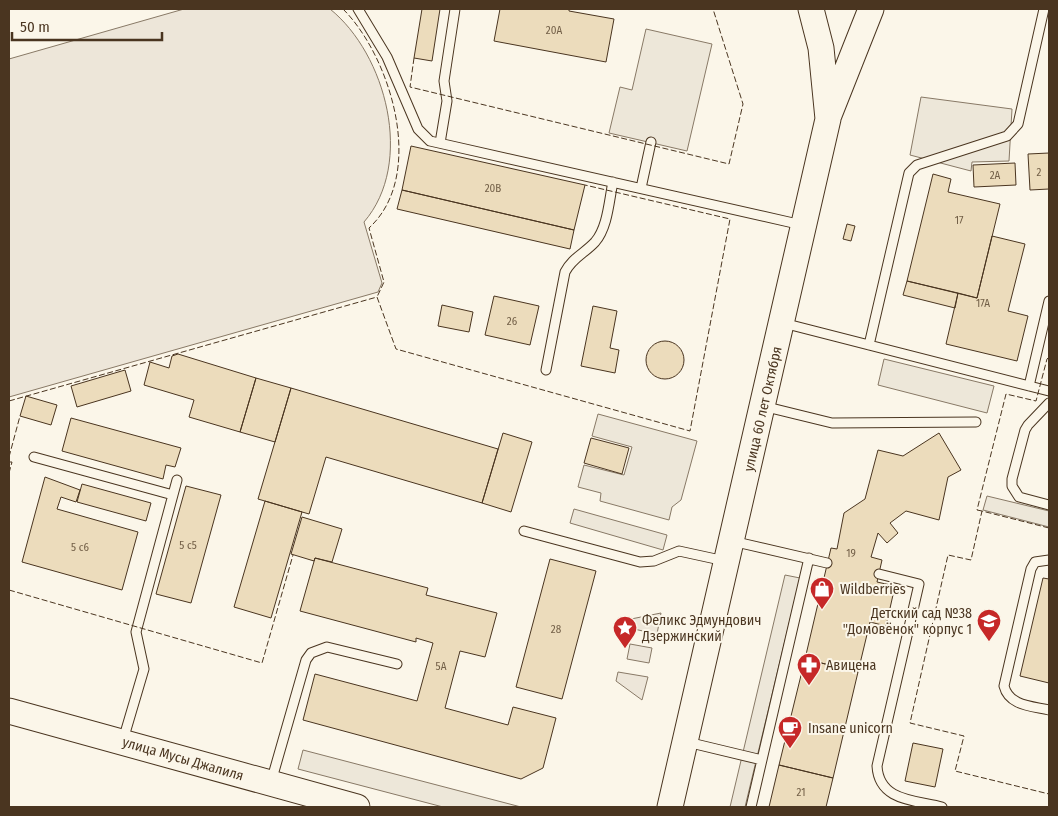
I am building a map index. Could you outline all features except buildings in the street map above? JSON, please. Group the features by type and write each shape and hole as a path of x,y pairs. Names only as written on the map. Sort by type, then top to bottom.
{"main road":[{"name":"улица 60 лет Октября","path":"670,807 783,322 828,119 821,48 811,9"},
{"path":"828,119 872,9"},
{"name":"улица Мусы Джалиля","path":"9,712 270,784 327,803 357,807"}],"lane":[{"path":"358,9 387,58 418,129 430,140 805,226"},
{"path":"440,142 447,102 444,81 455,9"},
{"path":"869,345 909,173 917,165 1007,136 1014,131 1018,124 1044,9"},
{"path":"641,188 651,142"},
{"path":"546,370 565,272 569,264 596,241 602,231 613,182"},
{"path":"1029,386 1049,301"},
{"path":"783,322 1049,391"},
{"path":"1049,403 1028,424 1025,430 1012,479 1012,486 1019,497 1049,505"},
{"path":"763,406 832,423 976,422"},
{"path":"34,458 173,495"},
{"path":"123,742 144,669 136,632 177,480"},
{"path":"524,531 640,562 654,561 679,550 730,551 809,558 827,562"},
{"path":"751,807 809,558"},
{"path":"1049,560 1034,562 1031,569 1004,686 1009,698 1014,701 1049,710"},
{"path":"879,574 918,584 877,766 878,778 884,790 894,795 942,807"},
{"path":"270,784 306,660 311,653 327,647 397,664"},
{"path":"686,742 762,760"}],"shaded area":[{"path":"184,9 330,9 350,29 366,53 379,81 387,110 390,141 388,170 379,198 364,222 382,283 378,292 9,397 9,59"},
{"path":"646,29 712,44 687,151 609,133 620,87 632,90"},
{"path":"921,97 1012,109 1009,161 972,162 971,171 910,155"},
{"path":"884,359 994,386 987,413 878,385"},
{"path":"598,414 697,441 681,500 672,507 669,520 600,501 601,493 578,487 584,465 624,475 632,447 592,436"},
{"path":"987,496 1049,511 1049,527 983,510"},
{"path":"574,509 667,535 663,550 570,523"},
{"path":"785,575 800,578 745,807 730,807"},
{"path":"661,613 657,634 629,628 631,619"},
{"path":"630,644 652,648 649,663 627,659"},
{"path":"618,672 648,677 642,700 616,681"},
{"path":"303,750 521,807 443,807 298,769"}],"fence":[{"path":"343,9 360,30 375,56 388,85 396,117 399,148 396,178 387,205 369,228 384,282 377,297"},
{"path":"414,58 410,87 729,164 743,104 713,9"},
{"path":"9,401 377,297 396,349 690,431 730,219 585,185"},
{"path":"982,511 977,510 1006,394 1036,401 1049,357"},
{"path":"9,457 20,416"},
{"path":"9,462 12,462 9,473"},
{"path":"1049,528 982,511 971,560 948,555 910,723 964,736 955,771 1049,794"},
{"path":"9,590 262,663 293,555"}],"place":[{"name":"Wildberries","path":"822,610"},
{"name":"Детский сад №38 \"Домовёнок\" корпус 1","path":"989,642"},
{"name":"Феликс Эдмундович Дзержинский","path":"625,649"},
{"name":"Авицена","path":"809,686"},
{"name":"Insane unicorn","path":"790,749"}]}
